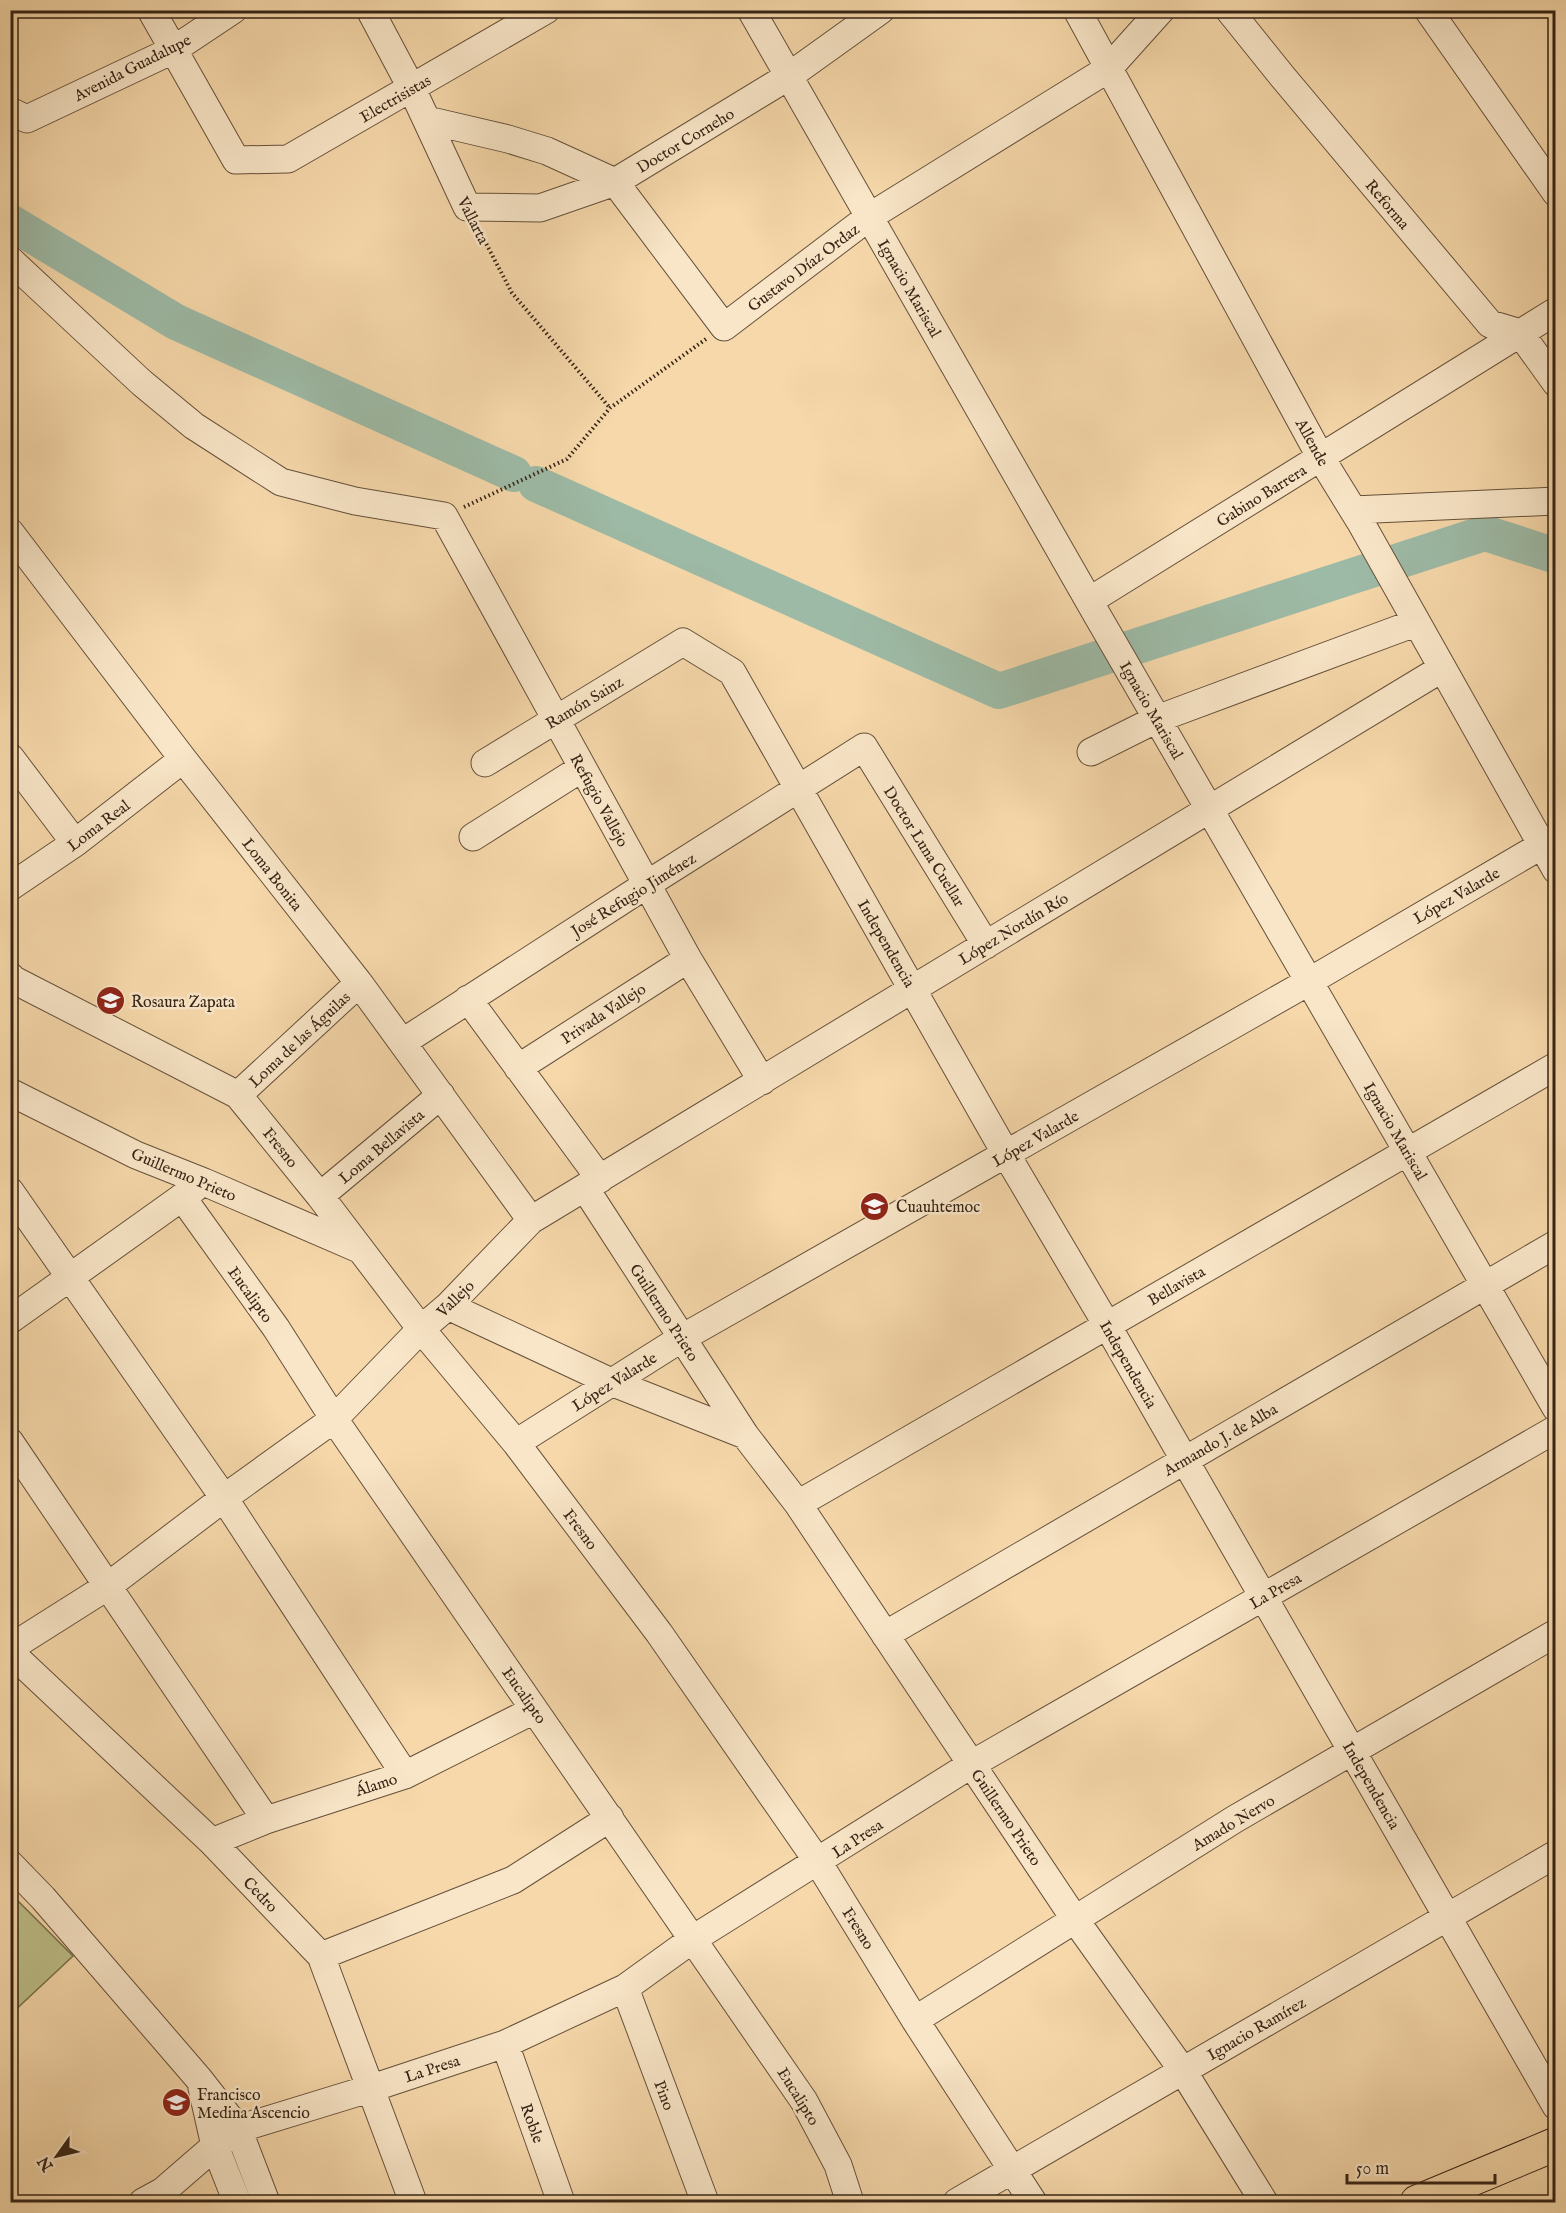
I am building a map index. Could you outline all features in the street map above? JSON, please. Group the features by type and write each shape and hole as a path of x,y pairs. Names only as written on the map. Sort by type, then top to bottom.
{"main road":[{"path":"1417,2202 1556,2144"}],"street":[{"path":"151,10 173,50"},
{"name":"Avenida Guadalupe","path":"19,115 173,50 233,10"},
{"name":"Vallarta","path":"370,10 412,89 467,207"},
{"name":"Electrisistas","path":"173,50 237,160 288,159 546,10"},
{"name":"Ignacio Mariscal","path":"752,10 1093,608 1556,1408"},
{"name":"Doctor Corneho","path":"467,207 540,208 615,182 789,76 881,10"},
{"name":"Allende","path":"1077,10 1321,458 1357,517 1442,669 1548,841 1556,870"},
{"name":"Gustavo Díaz Ordaz","path":"724,327 869,217 1108,69 1161,10"},
{"name":"Reforma","path":"1229,10 1490,324 1520,333"},
{"path":"1428,10 1556,193"},
{"path":"427,120 508,139 547,151 615,182 724,327"},
{"path":"10,261 142,382 185,418 281,482 355,501 444,516"},
{"name":"Gabino Barrera","path":"1093,608 1321,458 1556,311"},
{"path":"1520,333 1556,383"},
{"path":"1357,517 1556,501"},
{"name":"Refugio Vallejo","path":"444,516 646,885 762,1081"},
{"name":"Loma Bonita","path":"10,532 183,759 359,983 531,1220"},
{"path":"1091,752 1154,713 1412,616"},
{"name":"Ramón Sainz","path":"485,762 683,642"},
{"name":"Independencia","path":"683,642 732,672 797,790 914,989 1006,1154 1185,1460 1556,2106"},
{"name":"López Nordín Río","path":"592,1183 1442,669"},
{"name":"José Refugio Jiménez","path":"403,1042 864,747"},
{"name":"Doctor Luna Cuellar","path":"864,747 986,945"},
{"path":"10,757 75,843"},
{"name":"Loma Real","path":"10,888 75,843 183,759"},
{"path":"473,837 582,768"},
{"name":"López Valarde","path":"516,1443 682,1338 1310,981 1548,841"},
{"name":"Privada Vallejo","path":"518,1068 688,959"},
{"name":"Fresno","path":"10,976 238,1095 321,1196 421,1329 516,1443 659,1633 818,1862 915,2020 1033,2202"},
{"name":"Loma de las Águilas","path":"238,1095 359,983"},
{"name":"Guillermo Prieto","path":"468,999 518,1068 592,1183 682,1338 745,1435 798,1504 1076,1921 1182,2071 1264,2202"},
{"name":"Bellavista","path":"798,1504 1556,1066"},
{"name":"Guillermo Prieto","path":"10,1092 136,1155 360,1250"},
{"name":"Loma Bellavista","path":"321,1196 441,1095"},
{"path":"10,1320 204,1182"},
{"name":"Vallejo","path":"10,1650 108,1586 224,1498 334,1419 531,1220 592,1183"},
{"path":"10,1191 224,1498 405,1775"},
{"name":"Eucalipto","path":"182,1197 276,1328 334,1419 804,2101 838,2165 850,2202"},
{"name":"Armando J. de Alba","path":"885,1635 1556,1244"},
{"path":"448,1306 611,1382 745,1435"},
{"name":"La Presa","path":"143,2202 163,2191 238,2129 505,2044 625,1988 693,1940 972,1764 1556,1429"},
{"path":"10,1442 266,1820"},
{"name":"Amado Nervo","path":"915,2020 1235,1820 1556,1633"},
{"name":"Cedro","path":"10,1650 212,1842 321,1956 413,2202"},
{"name":"Álamo","path":"212,1842 266,1820 405,1775 534,1710"},
{"path":"321,1956 513,1880 610,1818"},
{"name":"Ignacio Ramírez","path":"957,2202 1556,1854"},
{"path":"10,1864 43,1898 200,2079 238,2129 266,2202"},
{"name":"Pino","path":"625,1988 705,2202"},
{"name":"Roble","path":"505,2044 561,2202"},
{"path":"200,2079 215,2146 237,2202"}],"path":[{"name":"Vallarta","path":"467,207 512,293 610,408"},
{"path":"444,516 567,459 610,408 724,327"}],"green space":[{"path":"11,1894 73,1956 11,2014"}],"waterway":[{"path":"10,222 176,322 514,474"},
{"path":"536,484 999,691 1485,533 1556,556"}],"place":[{"name":"Rosaura Zapata","path":"110,1001"},
{"name":"Cuauhtemoc","path":"875,1206"},
{"name":"Francisco Medina Ascencio","path":"176,2103"}]}
